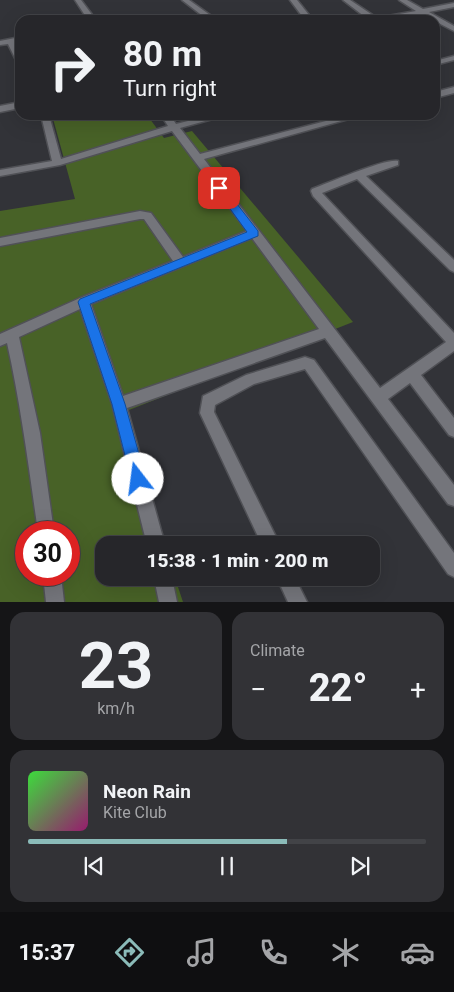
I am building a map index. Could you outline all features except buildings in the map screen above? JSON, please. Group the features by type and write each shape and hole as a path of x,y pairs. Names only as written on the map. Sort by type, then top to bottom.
{"street":[{"path":"78,0 88,15"},
{"path":"185,0 206,15"},
{"path":"293,0 305,15"},
{"path":"346,0 364,15"},
{"path":"402,0 428,15"},
{"path":"402,15 454,5"},
{"path":"440,22 454,29"},
{"path":"0,43 15,40"},
{"path":"10,41 15,50"},
{"path":"440,62 454,58"},
{"path":"440,94 454,90"},
{"path":"0,109 15,106"},
{"path":"45,120 57,163"},
{"path":"169,120 454,498"},
{"path":"0,173 57,163 203,120"},
{"path":"196,158 340,120"},
{"path":"378,397 412,375 454,343 316,192 396,163"},
{"path":"359,175 454,267"},
{"path":"0,242 140,215 148,216 181,263"},
{"path":"45,521 39,471 26,392 6,337 84,302 254,233"},
{"path":"84,302 119,404 154,536"},
{"path":"119,404 329,331"},
{"path":"266,536 206,407 208,401 251,379 305,362 309,364 368,445 454,568"},
{"path":"412,375 454,430"},
{"path":"53,586 55,602"},
{"path":"165,586 168,602"},
{"path":"290,586 298,602"}],"green space":[{"path":"53,120 151,120 164,138 192,131 353,322 124,412 162,536 95,536 95,586 178,586 183,602 0,602 0,211 75,199"}],"route":[{"path":"138,479 119,404 84,302 254,233 219,188"}]}
